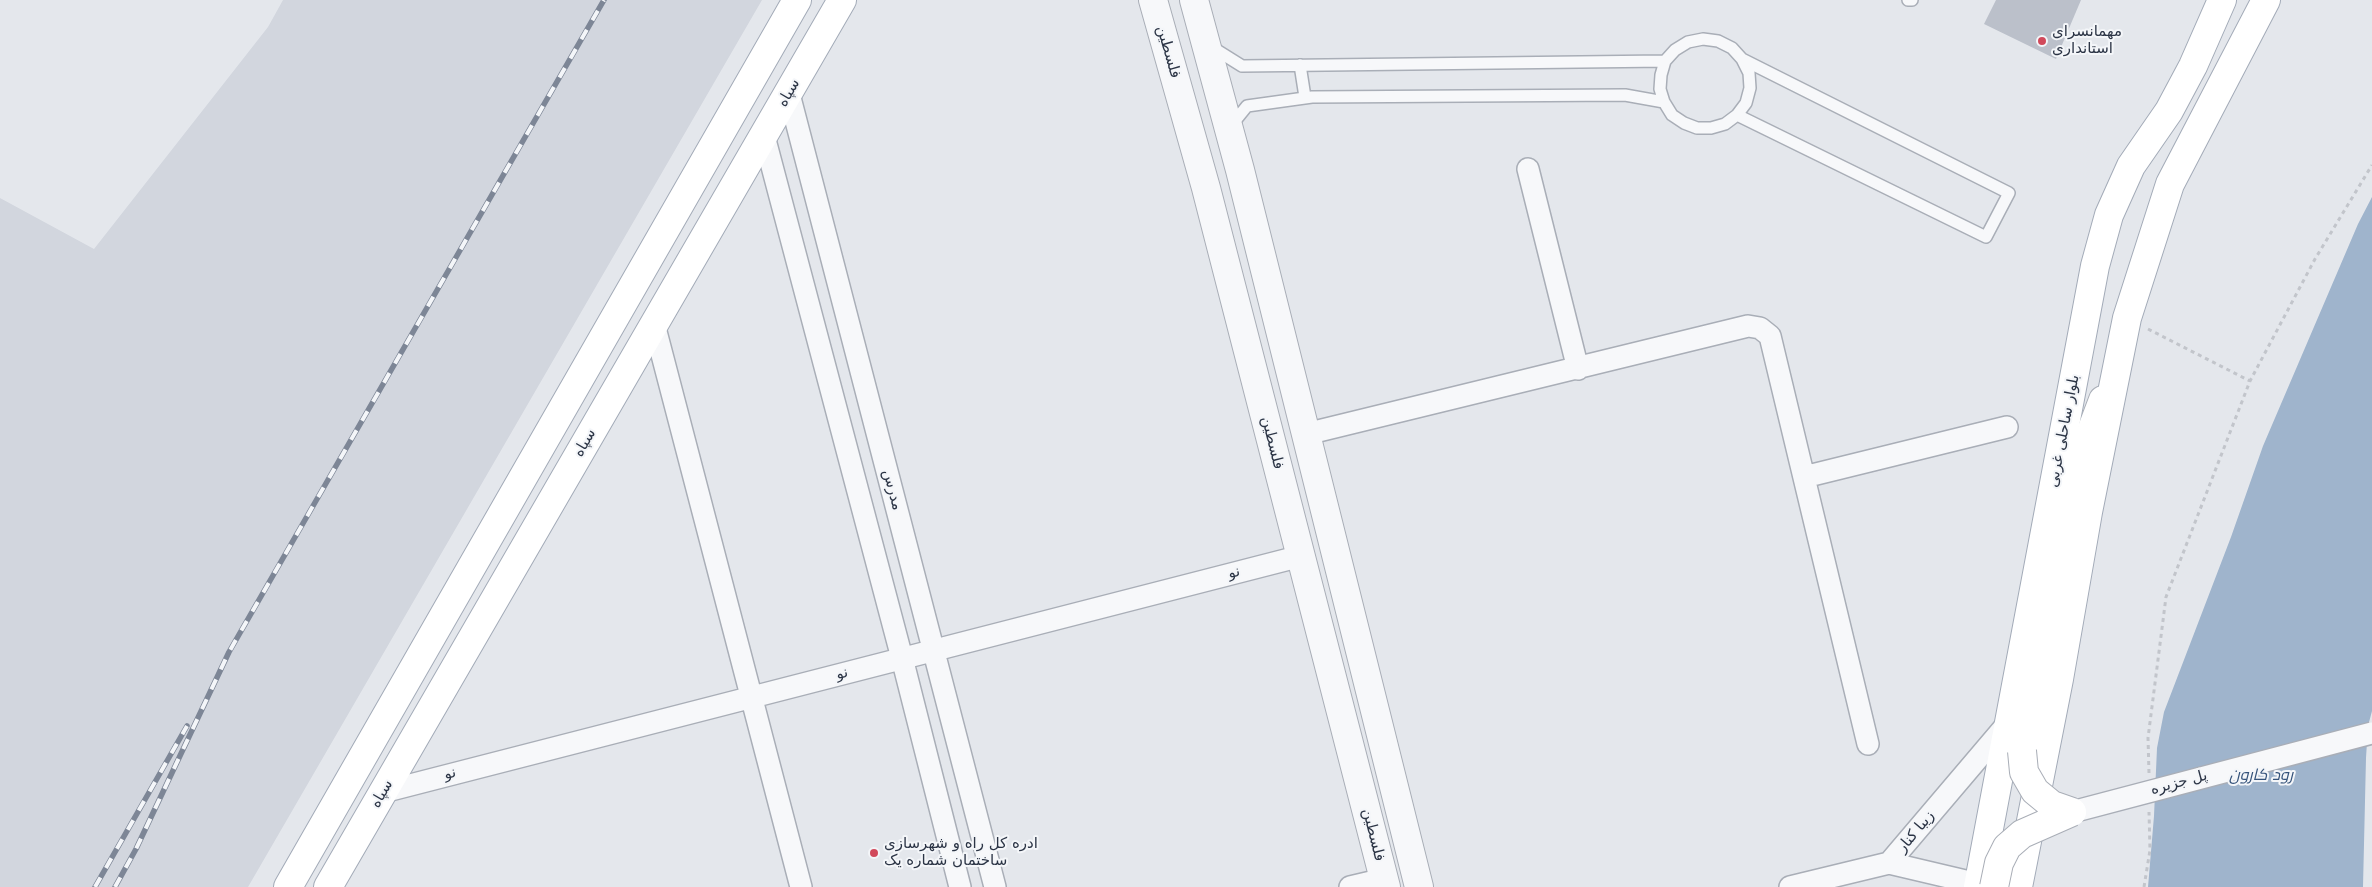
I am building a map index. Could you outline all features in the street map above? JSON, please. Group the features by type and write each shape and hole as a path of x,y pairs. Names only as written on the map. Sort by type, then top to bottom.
{"main road":[{"path":"288,887 797,0"},
{"name":"سپاه","path":"328,887 842,0"},
{"name":"بلوار ساحلی غربی","path":"1984,886 2008,723 2095,266 2109,214 2131,166 2169,111 2193,66 2222,0"},
{"path":"2018,887 2060,680 2088,512 2127,318 2170,184 2266,0"},
{"path":"2072,812 2052,805 2035,791 2024,772 2022,751 2071,484 2118,360"},
{"path":"1984,886 2007,846 2022,834 2072,812"}],"street":[{"name":"فلسطین","path":"1153,0 1232,286 1385,883"},
{"path":"1194,0 1229,128 1419,887"},
{"name":"مدرس","path":"789,94 995,887"},
{"path":"764,136 902,658 960,887"},
{"path":"1528,169 1578,369"},
{"path":"1232,286 1267,278"},
{"path":"654,324 801,887"},
{"path":"1306,434 1748,326 1760,328 1770,336 1868,744"},
{"path":"1804,477 2007,427"},
{"name":"نو","path":"383,792 1301,556"},
{"name":"زیبا کنار","path":"1790,887 1889,863 2008,723"},
{"name":"پل جزیره","path":"2072,812 2372,733"},
{"path":"1889,863 1984,886"},
{"path":"1350,887 1385,883"}],"lane":[{"path":"1703,39 1718,41 1732,48 1742,59 1748,73 1750,88 1746,103 1737,115 1725,124 1711,128 1697,128 1684,123 1672,115 1664,102 1660,89 1660,75 1665,61 1675,50 1688,42 1703,39"},
{"path":"1205,43 1242,66 1665,61"},
{"path":"1737,115 1986,237 2008,192 1742,59"},
{"path":"1300,66 1305,97"},
{"path":"1229,128 1247,106 1305,97 1624,95 1664,102"}],"path":[{"path":"2149,775 2148,738 2166,597 2250,381 2315,258 2372,165"},
{"path":"2127,318 2250,381"},
{"path":"2144,887 2150,850 2149,803"}],"shaded area":[{"path":"283,0 762,0 248,887 0,887 0,198 94,249 268,27"}],"water":[{"name":"رود کارون","path":"2372,197 2372,711 2368,726 2366,758 2363,887 2148,887 2157,748 2164,712 2231,537 2263,446 2358,224"}],"building":[{"name":"مهمانسرای استانداری","path":"1996,0 2081,0 2056,59 1984,24"}],"railway":[{"path":"115,887 136,849 229,652 604,0"},
{"path":"95,887 187,726"}],"place":[{"name":"مهمانسرای استانداری","path":"2042,41"},
{"name":"ادره کل راه و شهرسازی ساختمان شماره یک","path":"874,853"}]}
